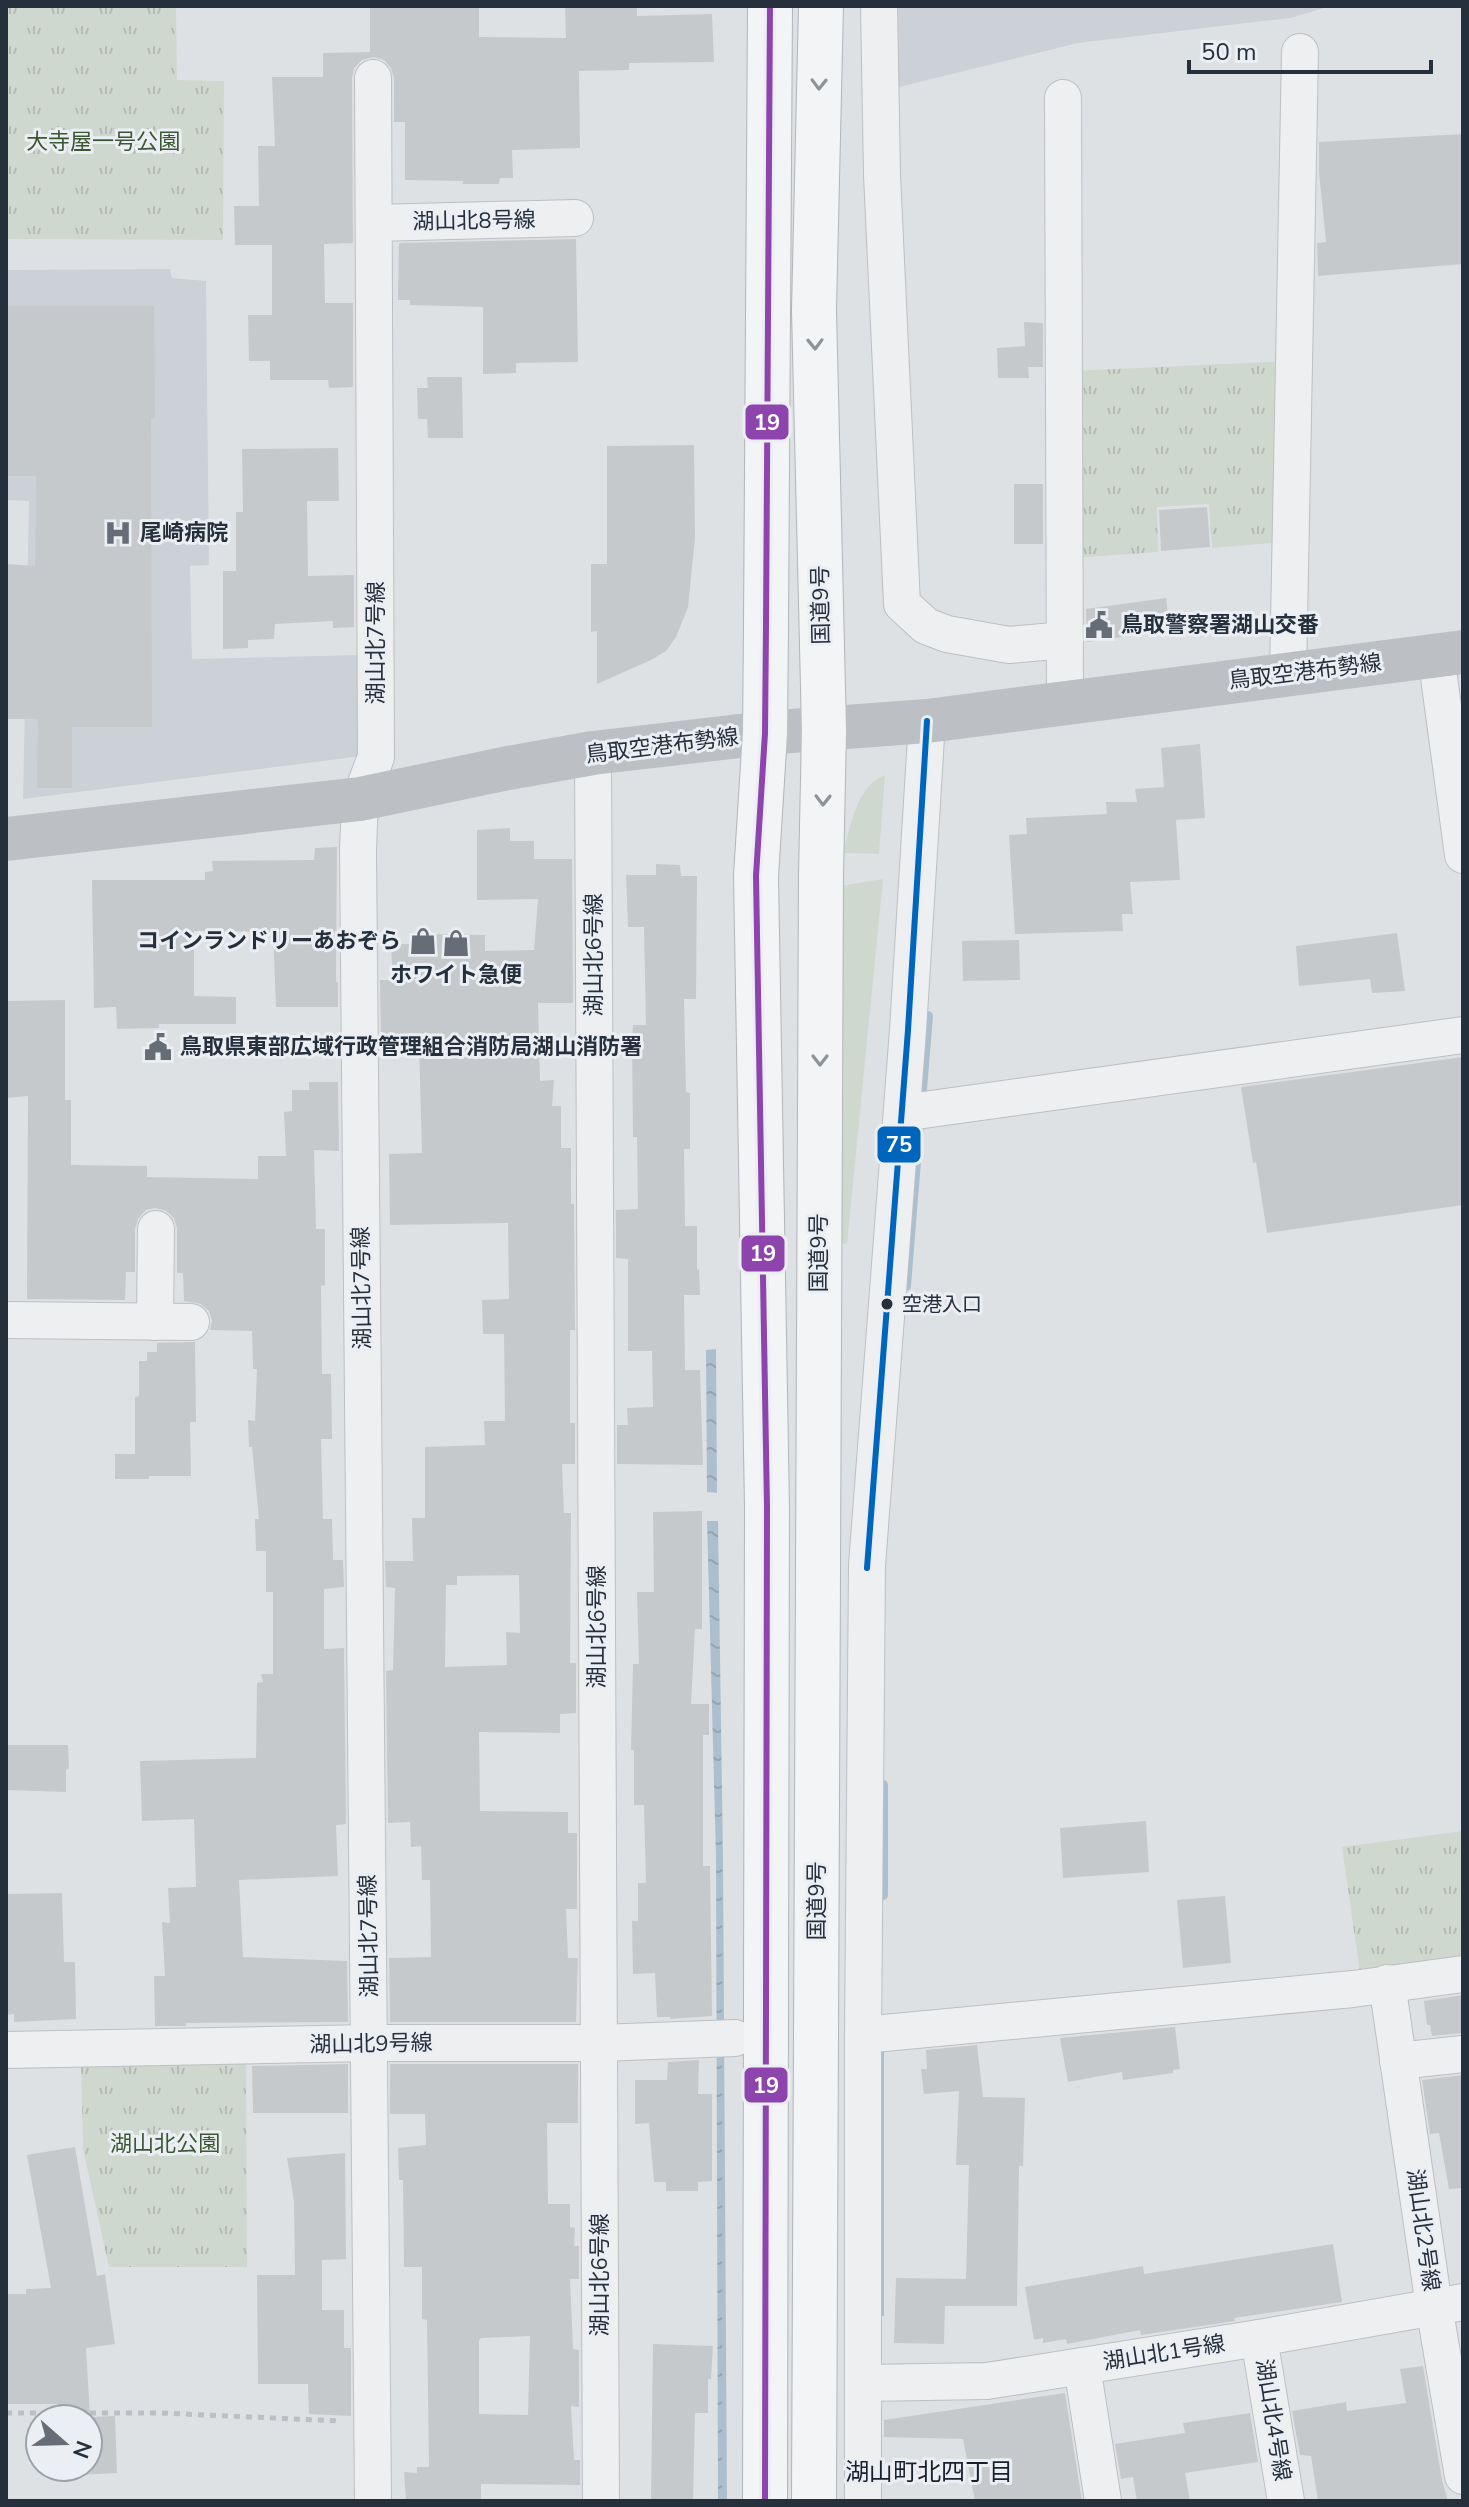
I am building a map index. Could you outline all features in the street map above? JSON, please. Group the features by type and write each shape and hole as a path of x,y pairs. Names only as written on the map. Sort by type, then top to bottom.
{"highway":[{"path":"765,2501 767,1507 756,876 765,733 770,6"},
{"name":"国道9号","path":"814,2501 824,730 814,310 821,6"}],"main road":[{"name":"鳥取空港布勢線","path":"6,839 360,799 593,753 765,733 927,721 1450,653"}],"street":[{"path":"879,6 882,175 902,604 926,626 947,634 1009,645 1065,640"},
{"path":"1288,675 1300,52"},
{"name":"湖山北7号線","path":"373,78 376,757 360,799 358,866 373,2501"},
{"path":"1063,98 1065,701"},
{"name":"湖山北8号線","path":"374,223 575,218"},
{"path":"1450,653 1463,855"},
{"path":"863,2501 867,1565 902,1113 927,721"},
{"name":"湖山北6号線","path":"593,753 601,2501"},
{"path":"902,1113 1463,1035"},
{"path":"155,1322 156,1229"},
{"path":"6,1320 191,1322"},
{"path":"863,2035 1353,1989 1463,1974"},
{"name":"湖山北2号線","path":"1387,1983 1398,2061 1449,2304 1463,2476"},
{"name":"湖山北9号線","path":"6,2050 370,2043 599,2043 735,2038"},
{"path":"1398,2061 1463,2054"},
{"name":"湖山北1号線","path":"864,2383 987,2381 1449,2304"},
{"name":"湖山北4号線","path":"1259,2338 1286,2501"},
{"path":"1082,2366 1103,2501"}],"path":[{"path":"6,2413 161,2413 373,2423"}],"shaded area":[{"path":"898,6 1331,6 1290,18 1078,43 899,87"},
{"name":"尾崎病院","path":"170,269 172,278 206,281 209,565 190,566 192,659 362,655 362,756 23,799 29,501 6,500 6,270"}],"green space":[{"name":"大寺屋一号公園","path":"6,6 176,6 177,80 224,81 223,240 6,239"},
{"path":"1289,361 1285,542 1212,548 1209,504 1157,507 1158,552 1072,558 1072,371"},
{"path":"885,775 879,854 843,853 861,797 875,780"},
{"path":"883,879 847,1244 837,1243 841,886"},
{"path":"1463,1831 1463,1968 1361,1980 1342,1847"},
{"name":"湖山北公園","path":"246,2053 247,2267 109,2267 83,2149 81,2059"}],"water":[{"path":"716,1349 717,1493 707,1492 706,1350"},
{"path":"707,1521 718,1521 727,2501 718,2501 716,1856"},
{"path":"884,2044 884,2316 879,2316 878,2045"}],"building":[{"path":"370,6 479,6 479,37 566,38 565,6 637,6 637,16 712,14 714,62 629,63 629,70 579,71 580,148 512,150 513,178 500,178 499,184 463,184 463,181 405,180 405,122 394,122 394,78 391,68 384,60 374,57 362,60 354,68 352,78 353,243 324,244 325,303 353,303 353,387 329,388 328,380 270,380 270,361 249,361 248,315 272,315 272,245 235,245 234,206 259,206 258,146 275,146 272,77 323,77 323,53 370,52"},
{"path":"1463,134 1463,264 1318,276 1317,243 1326,242 1319,142"},
{"path":"576,239 578,362 516,363 516,373 483,374 483,307 410,305 410,300 398,300 399,243"},
{"path":"6,306 154,306 155,418 151,418 152,727 72,727 72,788 37,788 38,719 6,719 6,564 35,566 36,476 6,476"},
{"path":"1024,322 1043,323 1043,367 1028,367 1029,378 998,378 997,348 1025,346"},
{"path":"427,377 462,377 463,438 428,438 427,419 418,419 417,388 428,388"},
{"path":"694,445 695,538 688,607 676,637 666,651 651,660 597,684 597,631 591,632 591,564 607,564 607,446"},
{"path":"338,448 339,501 307,501 308,576 354,575 354,627 333,628 333,621 275,624 274,639 248,640 248,648 223,649 223,571 236,571 236,512 243,512 242,449"},
{"path":"1014,484 1043,484 1043,544 1014,544"},
{"path":"1207,507 1210,547 1161,551 1159,510"},
{"path":"1166,598 1170,630 1087,642 1086,609"},
{"path":"1200,744 1205,818 1176,820 1180,880 1130,882 1133,914 1122,914 1123,931 1015,934 1009,835 1027,834 1026,818 1107,814 1106,802 1137,802 1135,789 1164,787 1161,748"},
{"path":"510,828 510,841 534,841 534,859 572,859 573,1003 538,1003 540,1081 554,1080 552,1106 561,1106 561,1148 571,1148 571,1204 574,1204 575,1330 570,1330 570,1423 575,1423 575,1464 562,1464 564,1513 571,1513 570,1663 576,1663 576,1713 560,1714 560,1733 479,1732 480,1811 568,1812 568,1833 577,1833 577,1909 566,1909 568,1958 578,1958 576,2022 390,2022 389,1958 431,1957 430,1880 422,1880 421,1846 411,1847 410,1822 388,1823 386,1671 393,1670 395,1588 386,1587 385,1561 413,1561 412,1518 425,1518 425,1447 485,1445 484,1421 505,1421 504,1334 483,1334 482,1300 509,1299 508,1223 390,1225 389,1154 422,1153 419,1042 381,1042 380,980 393,980 391,948 398,947 398,944 416,944 417,934 485,935 485,951 534,950 538,899 477,900 477,830","holes":["519,1575 520,1633 506,1632 507,1665 445,1667 446,1585 457,1585 457,1576"]},
{"path":"337,847 338,1007 276,1007 273,932 194,931 194,996 236,997 236,1024 159,1024 159,1028 117,1029 116,1007 94,1008 92,880 205,880 205,872 213,871 212,861 314,860 315,848"},
{"path":"656,864 680,865 681,876 697,876 696,999 684,999 690,1149 684,1149 685,1226 697,1226 700,1295 684,1295 685,1370 700,1370 703,1465 617,1464 617,1425 628,1425 627,1408 653,1407 652,1351 628,1351 628,1259 616,1258 616,1210 638,1209 637,1137 633,1137 632,1041 633,1025 646,1025 644,927 628,927 626,875 656,875"},
{"path":"1397,933 1405,991 1372,993 1370,979 1299,986 1296,946"},
{"path":"1019,940 1020,980 963,981 962,941"},
{"path":"65,1000 65,1100 71,1100 71,1165 147,1166 147,1177 258,1179 258,1156 286,1156 284,1112 292,1111 292,1090 309,1090 309,1082 338,1082 339,1151 314,1150 316,1229 325,1229 325,1285 321,1286 322,1374 331,1374 332,1439 321,1439 323,1519 332,1519 333,1560 343,1560 344,1587 324,1589 324,1649 344,1648 346,1824 336,1825 338,1876 239,1880 243,1957 347,1961 348,2022 155,2026 154,1976 165,1976 162,1922 170,1923 168,1888 196,1887 194,1819 142,1821 140,1761 256,1758 257,1683 263,1682 261,1674 273,1674 273,1592 266,1592 266,1551 256,1551 255,1519 259,1519 252,1447 249,1447 248,1420 255,1421 257,1369 253,1369 252,1331 210,1330 212,1321 209,1311 201,1304 184,1301 183,1273 177,1273 177,1228 174,1218 166,1211 155,1208 146,1210 138,1219 135,1229 135,1272 126,1272 125,1300 27,1299 28,1096 6,1098 6,1001"},
{"path":"1463,1057 1463,1205 1267,1233 1241,1087"},
{"path":"195,1342 196,1422 190,1422 191,1476 115,1479 115,1454 135,1454 135,1397 139,1396 139,1361 147,1361 147,1352 157,1352 157,1343"},
{"path":"702,1511 702,1629 695,1629 691,1704 709,1704 709,1735 703,1735 703,1866 710,1866 712,2016 670,2019 657,2017 655,1973 633,1974 632,1921 638,1921 638,1883 646,1883 644,1805 634,1805 634,1750 631,1750 633,1664 639,1664 637,1592 654,1592 653,1512"},
{"path":"6,1745 68,1745 66,1792 6,1790"},
{"path":"1146,1821 1149,1872 1063,1878 1060,1828"},
{"path":"62,1893 64,1962 75,1962 76,2019 14,2022 14,2014 6,2015 6,1894"},
{"path":"1225,1896 1231,1963 1183,1968 1177,1900"},
{"path":"1463,1995 1463,2033 1432,2036 1430,2025 1427,2025 1424,2001"},
{"path":"1175,2027 1180,2069 1173,2070 1173,2073 1123,2080 1122,2072 1068,2082 1060,2038"},
{"path":"977,2045 983,2097 1025,2098 1023,2166 1019,2166 1017,2306 945,2306 944,2344 894,2343 896,2278 966,2279 969,2165 956,2165 959,2091 924,2094 921,2069 927,2069 926,2050"},
{"path":"699,2060 698,2094 712,2094 712,2181 698,2182 698,2191 666,2191 666,2182 654,2182 649,2123 635,2124 635,2080 667,2080 668,2062"},
{"path":"348,2064 348,2113 253,2113 252,2066"},
{"path":"390,2064 578,2064 578,2123 547,2123 548,2204 570,2204 570,2227 575,2228 574,2246 579,2246 579,2279 570,2279 573,2349 579,2350 579,2407 571,2406 574,2460 580,2460 580,2485 481,2484 481,2501 406,2501 404,2472 417,2473 417,2467 429,2467 427,2320 422,2319 422,2267 404,2267 403,2180 399,2180 398,2148 426,2145 425,2114 390,2114","holes":["530,2336 528,2415 479,2414 481,2338"]},
{"path":"1463,2075 1463,2188 1449,2189 1439,2133 1430,2134 1422,2080"},
{"path":"75,2147 97,2276 105,2274 115,2344 86,2348 89,2403 8,2404 6,2294 26,2294 26,2289 51,2288 27,2155"},
{"path":"345,2153 346,2259 322,2260 322,2310 344,2310 344,2348 351,2348 351,2416 309,2414 308,2384 258,2384 257,2275 295,2275 294,2201 287,2158"},
{"path":"1333,2244 1342,2302 1141,2335 1140,2330 1067,2344 1066,2339 1043,2343 1043,2338 1034,2340 1025,2287 1143,2266 1144,2274"},
{"path":"653,2344 713,2346 711,2379 708,2379 708,2413 695,2413 693,2501 651,2501"},
{"path":"1423,2366 1448,2501 1318,2501 1311,2456 1300,2455 1292,2411 1346,2402 1347,2411 1406,2403 1400,2369"},
{"path":"1065,2393 1082,2501 975,2501 963,2439 884,2437 884,2420"},
{"path":"1250,2413 1258,2462 1185,2473 1190,2501 1137,2501 1133,2477 1121,2479 1115,2444 1185,2433 1183,2423"},
{"path":"104,2416 115,2416 117,2473 104,2474"}],"waterway":[{"path":"922,1089 928,1016"},
{"path":"906,1286 919,1124"},
{"path":"883,1785 883,1895"}],"transit line":[{"name":"19","path":"765,2501 767,1507 756,876 765,733 770,6"},
{"name":"75","path":"867,1568 908,1030 927,721"}],"place":[{"name":"尾崎病院","path":"118,533"},
{"name":"鳥取警察署湖山交番","path":"1099,625"},
{"name":"コインランドリーあおぞら","path":"423,941"},
{"name":"ホワイト急便","path":"456,943"},
{"name":"鳥取県東部広域行政管理組合消防局湖山消防署","path":"158,1047"},
{"name":"空港入口","path":"887,1304"}],"district":[{"name":"湖山町北四丁目","path":"929,2472"}]}
